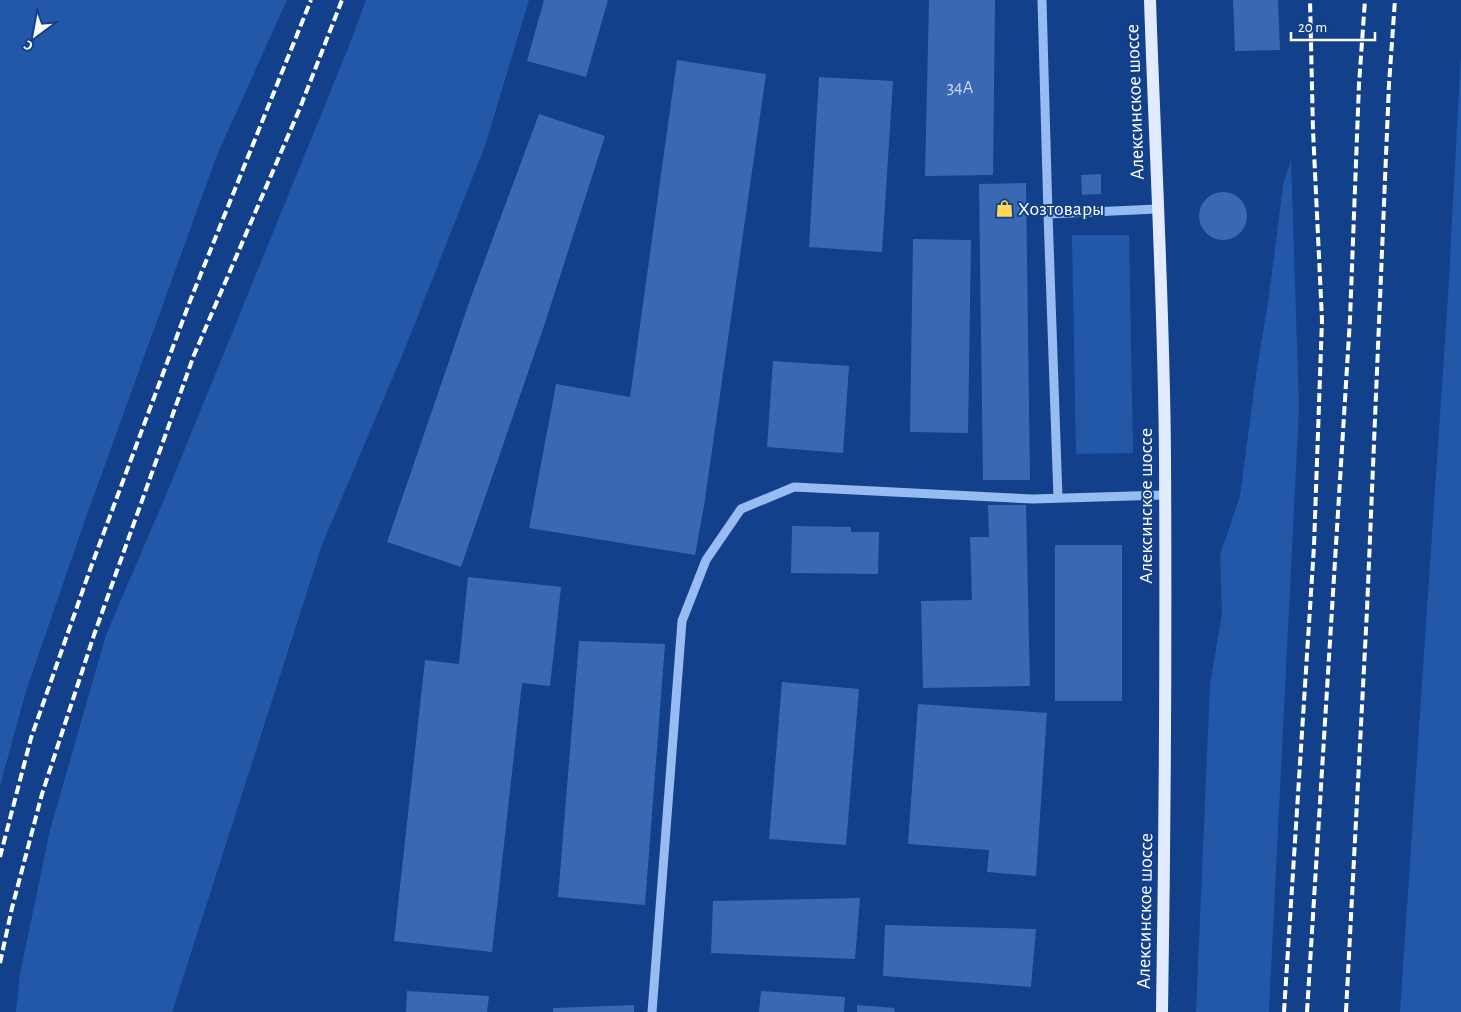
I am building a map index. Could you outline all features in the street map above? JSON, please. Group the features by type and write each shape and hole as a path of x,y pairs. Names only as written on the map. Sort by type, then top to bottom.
{"main road":[{"name":"Алексинское шоссе","path":"1150,0 1163,361 1165,786 1162,1012"}],"lane":[{"path":"1042,0 1058,498"},
{"path":"1048,214 1157,209"},
{"path":"652,1012 682,620 706,560 741,509 794,487 1033,499 1164,495"}],"shaded area":[{"path":"0,0 287,0 217,155 85,520 26,691 0,786"},
{"path":"366,0 529,0 485,146 406,346 322,545 172,1012 16,1012 20,974 50,830 106,635 166,495"},
{"path":"1461,54 1461,1012 1400,1012 1448,296"},
{"path":"1291,160 1299,407 1269,1012 1196,1012 1210,685 1222,614 1220,555 1240,496 1283,185"},
{"path":"1072,235 1129,235 1133,453 1076,454"}],"building":[{"path":"544,0 608,0 586,77 527,61"},
{"path":"929,0 995,0 993,175 925,176"},
{"path":"1233,0 1278,0 1280,50 1235,51"},
{"path":"677,60 766,74 704,506 695,555 529,528 556,384 630,397"},
{"path":"819,77 893,81 882,252 809,247"},
{"path":"539,114 605,136 545,323 461,567 387,542 471,297"},
{"path":"1101,174 1101,194 1082,195 1081,175"},
{"path":"1026,183 1030,480 983,480 979,184"},
{"path":"1223,192 1232,194 1240,199 1245,207 1247,216 1245,225 1240,233 1232,238 1223,240 1214,238 1206,233 1201,225 1199,216 1201,207 1206,199 1214,194"},
{"path":"913,239 971,240 968,433 910,432"},
{"path":"773,361 849,366 843,453 767,447"},
{"path":"988,505 1026,505 1030,686 923,688 921,601 972,600 970,537 989,537"},
{"path":"792,526 851,527 851,532 879,532 878,574 791,573"},
{"path":"1055,545 1122,545 1122,701 1055,701"},
{"path":"468,577 561,587 550,686 522,683 492,952 394,941 425,660 459,664"},
{"path":"579,641 665,644 645,905 558,897"},
{"path":"782,682 859,689 846,845 769,839"},
{"path":"918,704 1047,713 1036,876 987,872 989,850 908,844"},
{"path":"860,898 855,959 711,953 713,901"},
{"path":"885,925 1036,929 1031,987 883,976"},
{"path":"407,991 489,996 487,1012 406,1012"},
{"path":"761,991 845,997 844,1012 759,1012"},
{"path":"634,1005 634,1012 553,1012 553,1008"},
{"path":"857,1005 894,1008 895,1012 857,1012"}],"railway":[{"path":"0,857 31,738 91,567 190,301 311,0"},
{"path":"0,963 12,908 42,794 94,635 194,355 300,108 342,0"},
{"path":"1284,1012 1314,546 1322,320 1313,130 1310,0"},
{"path":"1307,1012 1350,319 1359,84 1365,0"},
{"path":"1346,1012 1367,610 1389,84 1395,0"}],"place":[{"name":"Хозтовары","path":"1004,209"}]}
